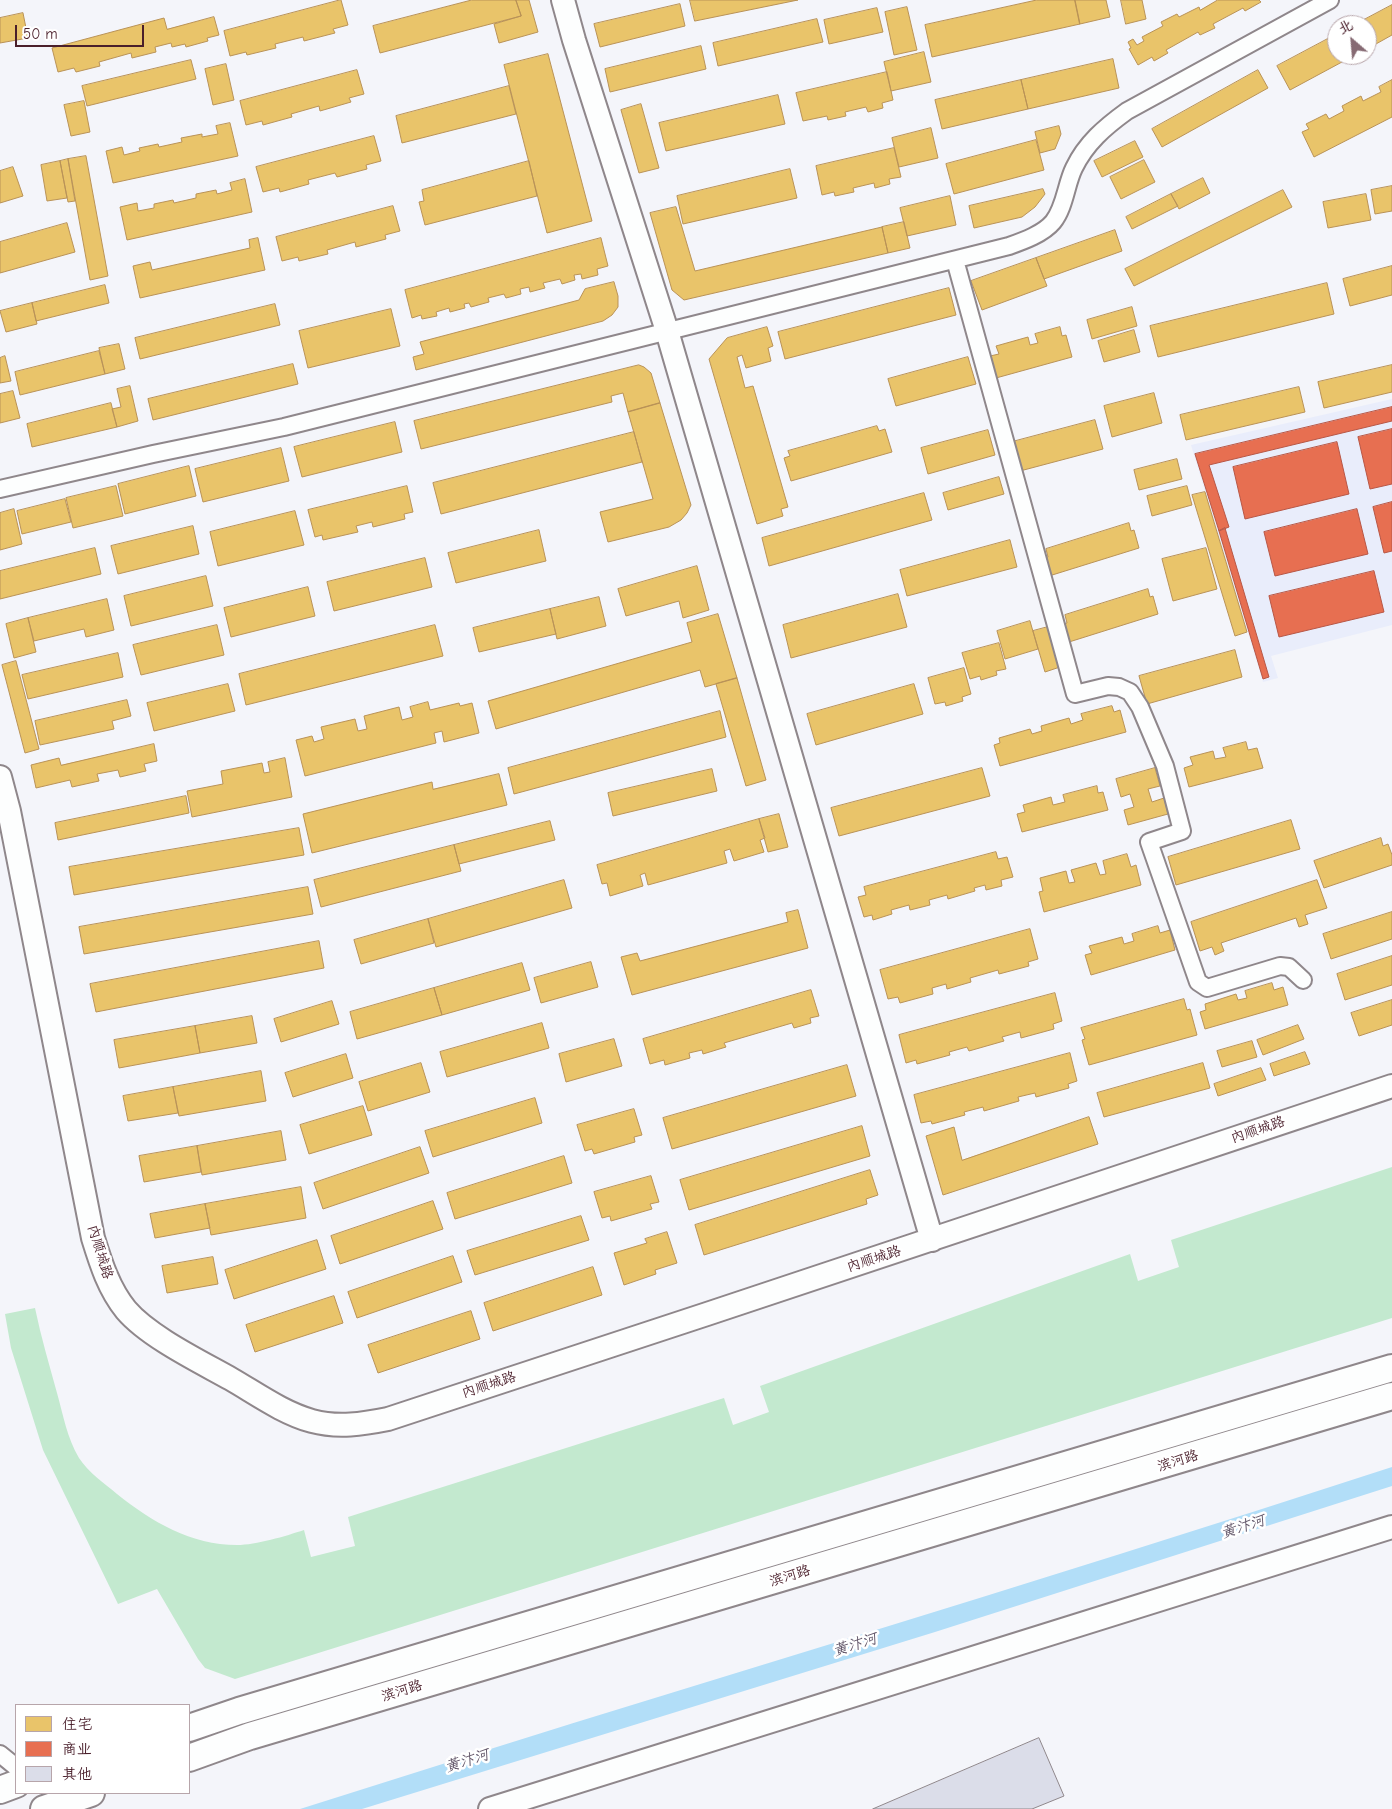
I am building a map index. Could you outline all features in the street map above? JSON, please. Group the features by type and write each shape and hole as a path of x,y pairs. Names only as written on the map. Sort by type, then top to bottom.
{"main road":[{"name":"滨河路","path":"190,1728 239,1711 1392,1368"},
{"name":"滨河路","path":"190,1758 260,1734 1392,1396"},
{"path":"48,1808 87,1794"}],"street":[{"path":"563,0 667,331 932,1240"},
{"path":"0,489 284,426 1009,246 1026,239 1053,222 1074,168 1091,142 1105,127 1127,111 1312,4 1330,0"},
{"path":"955,260 1075,694 1108,686 1119,687 1130,692 1140,707 1165,766 1182,831 1149,842 1198,982 1207,988 1280,966 1289,967 1303,980"},
{"name":"内顺城路","path":"0,777 9,811 93,1238 106,1278 127,1311 166,1342 287,1411 326,1424 363,1424 388,1419 1392,1086"},
{"path":"490,1809 1392,1527"},
{"path":"0,1754 12,1781"}],"shaded area":[{"path":"1392,399 1392,625 1271,656 1278,678 1263,682 1191,445"}],"green space":[{"path":"1392,1167 1392,1318 235,1679 205,1668 157,1589 118,1604 43,1450 11,1348 5,1314 35,1308 42,1340 71,1442 79,1458 87,1468 117,1494 158,1522 173,1530 204,1541 245,1545 271,1540 304,1530 311,1557 355,1546 348,1517 724,1398 733,1425 769,1412 760,1386 1130,1254 1138,1281 1179,1267 1171,1240"}],"water":[{"name":"黄汴河","path":"1392,1467 1392,1486 935,1632 362,1809 300,1809 1119,1554"}],"building: 住宅":[{"path":"341,0 348,25 333,29 335,33 304,41 303,37 275,44 276,48 247,55 246,52 230,56 224,31"},
{"path":"472,0 516,0 521,16 380,53 373,26"},
{"path":"516,0 529,0 538,32 499,43 494,24 521,16"},
{"path":"690,0 798,0 695,21"},
{"path":"1037,0 1075,0 1080,24 932,57 925,25"},
{"path":"1075,0 1106,0 1110,17 1080,24"},
{"path":"1121,0 1142,0 1146,19 1126,24"},
{"path":"1218,0 1259,0 1261,2 1245,11 1243,8 1213,24 1215,28 1200,35 1198,32 1166,50 1168,53 1154,61 1152,57 1138,65 1129,49 1131,48 1128,42 1133,39 1137,45 1144,41 1142,37 1163,26 1161,22 1177,14 1179,17 1199,7 1200,10"},
{"path":"680,4 685,26 600,47 594,24"},
{"path":"1392,5 1392,35 1377,43 1377,15 1373,15"},
{"path":"907,7 917,50 894,55 885,12"},
{"path":"877,8 883,32 829,44 824,20"},
{"path":"23,13 28,38 0,43 0,18"},
{"path":"214,17 219,35 207,38 208,41 186,47 185,44 172,47 171,43 155,47 156,52 132,58 131,53 99,62 100,66 76,72 74,68 58,72 52,48 164,18 167,29"},
{"path":"817,19 823,42 718,66 713,43"},
{"path":"1327,39 1327,65 1336,65 1290,90 1277,66"},
{"path":"701,46 706,69 610,92 605,69"},
{"path":"924,52 931,82 891,91 884,62"},
{"path":"548,54 592,221 547,233 504,65"},
{"path":"1113,59 1119,88 1028,109 1021,80"},
{"path":"191,60 196,79 87,106 82,86"},
{"path":"226,64 234,100 213,105 205,69"},
{"path":"357,70 364,94 349,98 351,102 320,111 319,106 291,114 292,117 263,125 262,121 246,125 240,101"},
{"path":"1258,70 1268,88 1162,147 1152,129"},
{"path":"887,72 893,100 882,103 883,108 868,112 866,107 845,112 846,116 828,120 827,116 803,121 796,93"},
{"path":"1021,80 1028,109 942,129 935,100"},
{"path":"1392,80 1392,117 1314,157 1302,132 1309,129 1306,124 1326,114 1329,119 1344,111 1342,106 1361,96 1363,101 1381,92 1379,87"},
{"path":"509,86 516,114 402,143 396,116"},
{"path":"778,95 785,124 666,151 659,123"},
{"path":"84,101 90,132 71,136 64,105"},
{"path":"641,104 659,168 639,173 621,110"},
{"path":"230,123 238,156 113,183 106,151 122,147 124,155 140,151 139,148 158,144 159,147 182,142 181,138 202,134 202,137 218,134 216,126"},
{"path":"1059,126 1061,134 1055,149 1040,153 1035,132"},
{"path":"931,128 938,158 899,167 892,138"},
{"path":"374,136 381,161 366,165 367,169 337,177 335,173 308,180 309,184 280,192 279,188 263,192 256,167"},
{"path":"1036,140 1044,170 954,194 946,164"},
{"path":"1135,141 1143,157 1102,177 1094,161"},
{"path":"894,148 901,177 889,179 890,184 875,188 874,183 853,188 854,192 835,196 834,192 822,195 816,166"},
{"path":"86,156 108,276 90,280 68,159"},
{"path":"68,159 75,201 68,202 60,161"},
{"path":"1144,160 1155,182 1121,199 1110,177"},
{"path":"60,161 67,198 47,201 41,165"},
{"path":"529,161 537,196 425,225 419,202 424,201 422,190"},
{"path":"13,167 23,196 0,203 0,171"},
{"path":"790,169 797,198 683,224 677,196"},
{"path":"1203,178 1210,193 1179,209 1171,194"},
{"path":"245,179 252,212 127,240 120,207 137,203 138,211 154,208 154,204 173,200 174,203 196,198 196,194 216,190 217,194 232,190 230,183"},
{"path":"1392,186 1392,211 1375,214 1371,190"},
{"path":"1043,189 1045,194 1035,207 1022,217 974,228 969,206"},
{"path":"1283,190 1292,207 1134,286 1125,269"},
{"path":"1171,194 1178,206 1132,229 1126,217"},
{"path":"1366,194 1371,220 1328,228 1323,202"},
{"path":"950,196 956,225 907,236 900,208"},
{"path":"393,206 400,231 385,235 386,239 356,247 355,242 327,250 328,254 299,261 298,257 282,261 276,237"},
{"path":"676,207 695,271 882,227 888,253 684,300 672,290 650,213"},
{"path":"904,222 910,248 888,253 882,227"},
{"path":"67,223 75,252 0,273 0,242"},
{"path":"1115,230 1122,251 1044,279 1036,258"},
{"path":"258,238 265,270 140,298 133,266 150,262 152,270 250,248 249,240"},
{"path":"601,238 608,266 597,269 598,275 582,279 581,274 574,275 575,280 562,284 560,279 543,283 545,288 530,292 529,287 520,289 521,294 506,298 504,294 488,298 489,302 471,307 469,303 464,304 465,308 450,312 449,308 436,312 437,316 422,319 421,315 412,318 405,290"},
{"path":"1036,258 1047,286 982,310 971,281"},
{"path":"1392,266 1392,295 1350,306 1343,279"},
{"path":"614,282 618,296 618,307 612,315 603,321 416,370 413,357 424,354 420,342 579,300 585,289"},
{"path":"1327,283 1334,314 1158,357 1150,326"},
{"path":"105,285 109,303 36,321 32,303"},
{"path":"949,288 956,315 785,359 778,332"},
{"path":"32,303 37,324 6,332 0,311"},
{"path":"275,304 280,325 140,359 135,338"},
{"path":"1132,307 1137,326 1092,339 1087,320"},
{"path":"391,309 400,346 308,368 299,331"},
{"path":"767,327 773,346 768,348 771,361 746,368 742,355 737,357 745,388 753,386 788,507 781,509 783,516 757,524 709,359 727,338"},
{"path":"1060,327 1062,336 1066,335 1072,357 996,378 990,356 999,354 996,346 1028,337 1030,345 1038,343 1035,334"},
{"path":"1134,330 1140,352 1104,362 1098,341"},
{"path":"119,344 125,369 105,374 99,348"},
{"path":"99,351 105,374 20,395 15,372"},
{"path":"5,356 11,381 0,383 0,358"},
{"path":"968,357 976,384 896,406 888,379"},
{"path":"293,364 298,384 153,420 148,399"},
{"path":"639,365 651,373 660,403 628,412 623,393 611,396 612,402 421,449 414,421"},
{"path":"1392,365 1392,392 1324,408 1318,382"},
{"path":"130,386 138,421 117,427 112,409 121,407 117,389"},
{"path":"1299,387 1305,412 1186,440 1180,415"},
{"path":"13,391 20,418 0,423 0,394"},
{"path":"1154,393 1162,423 1112,437 1104,406"},
{"path":"111,403 117,427 32,447 27,424"},
{"path":"660,403 691,505 681,520 669,527 608,542 600,512 653,499 628,412"},
{"path":"1095,420 1103,449 1020,471 1012,442"},
{"path":"395,422 402,452 302,477 294,447"},
{"path":"877,426 879,431 885,429 892,452 791,481 784,458 790,456 788,451"},
{"path":"988,430 995,455 928,474 921,448"},
{"path":"634,432 642,462 441,514 433,483"},
{"path":"281,448 289,481 203,502 195,469"},
{"path":"1177,459 1182,479 1139,490 1134,470"},
{"path":"189,466 196,496 125,514 118,484"},
{"path":"999,477 1004,494 948,510 943,493"},
{"path":"116,486 123,516 73,528 66,498"},
{"path":"407,486 413,512 404,514 405,519 373,527 372,522 356,526 358,532 323,540 322,535 315,537 308,510"},
{"path":"1187,486 1192,505 1152,516 1147,496"},
{"path":"1205,492 1247,632 1235,636 1192,495"},
{"path":"924,493 932,520 769,566 762,538"},
{"path":"65,499 71,522 22,534 17,511"},
{"path":"14,509 22,544 0,550 0,513"},
{"path":"295,511 304,545 218,566 210,532"},
{"path":"1129,523 1131,531 1134,530 1139,548 1049,576 1044,558 1048,557 1046,549"},
{"path":"193,526 199,554 118,574 111,546"},
{"path":"539,530 546,561 456,583 448,553"},
{"path":"1010,540 1017,567 907,596 900,570"},
{"path":"95,548 101,574 0,599 0,571"},
{"path":"1206,548 1217,589 1173,601 1162,559"},
{"path":"425,558 432,587 334,611 327,582"},
{"path":"697,566 709,610 683,618 679,601 626,616 618,589"},
{"path":"206,576 213,606 131,626 124,596"},
{"path":"308,587 315,616 231,637 224,608"},
{"path":"1148,589 1150,597 1153,596 1158,614 1069,642 1063,624 1067,623 1065,615"},
{"path":"898,594 907,627 791,658 783,625"},
{"path":"599,597 606,626 557,639 550,609"},
{"path":"107,599 114,630 86,637 84,629 34,641 28,618"},
{"path":"550,609 556,634 479,652 473,628"},
{"path":"718,614 737,678 705,687 700,670 496,729 488,701 692,642 687,623"},
{"path":"28,618 36,652 14,658 6,624"},
{"path":"1030,621 1038,649 1005,659 997,631"},
{"path":"217,625 224,655 141,675 133,645"},
{"path":"435,625 443,656 246,705 239,674"},
{"path":"1048,627 1060,667 1045,672 1033,631"},
{"path":"999,643 1006,669 996,671 997,675 981,680 980,676 970,679 962,653"},
{"path":"1235,650 1242,677 1147,704 1139,676"},
{"path":"118,653 123,677 28,699 22,675"},
{"path":"16,661 39,749 25,753 2,665"},
{"path":"964,668 971,694 962,697 963,701 946,706 945,702 935,704 928,678"},
{"path":"737,678 766,780 746,786 716,684"},
{"path":"228,684 235,711 154,731 147,703"},
{"path":"914,684 923,714 816,745 807,714"},
{"path":"127,700 131,716 112,721 114,729 40,745 35,721"},
{"path":"428,702 430,710 459,703 460,706 472,703 479,733 444,742 442,731 434,733 436,743 305,776 296,740 312,736 314,742 324,739 321,727 355,719 358,731 367,729 364,716 399,707 402,720 413,717 410,707"},
{"path":"1112,706 1114,712 1120,710 1126,732 1000,766 994,745 1000,743 999,738 1030,729 1032,734 1042,731 1041,726 1069,718 1071,724 1083,720 1081,714"},
{"path":"720,711 726,737 514,794 508,768"},
{"path":"1246,742 1248,750 1257,748 1263,768 1189,787 1184,768 1193,765 1190,757 1213,751 1215,759 1226,757 1223,748"},
{"path":"154,744 157,761 144,764 146,771 120,777 118,770 97,774 99,781 72,787 70,780 36,788 31,765 59,758 61,765"},
{"path":"285,758 292,797 192,817 187,791 223,784 221,771 262,763 264,773 270,772 268,762"},
{"path":"982,768 990,796 839,836 831,808"},
{"path":"1155,768 1160,786 1148,789 1152,802 1164,798 1168,814 1128,825 1124,810 1134,807 1130,794 1121,797 1116,779"},
{"path":"712,769 717,791 613,816 608,793"},
{"path":"499,774 507,805 312,853 303,814 432,782 433,789"},
{"path":"1097,786 1098,793 1103,792 1108,810 1022,832 1017,814 1025,812 1023,805 1051,797 1053,805 1065,802 1063,795"},
{"path":"186,796 189,813 58,840 55,823"},
{"path":"779,814 788,847 768,852 759,819"},
{"path":"759,819 765,838 760,840 764,852 734,861 730,849 724,851 727,863 648,885 645,873 640,875 643,886 610,896 607,883 602,884 597,865"},
{"path":"1291,820 1300,849 1176,885 1168,857"},
{"path":"550,821 555,840 459,864 454,845"},
{"path":"299,828 304,855 74,895 69,867"},
{"path":"1381,838 1383,846 1388,844 1392,855 1392,865 1324,888 1314,861"},
{"path":"454,845 461,871 321,907 314,880"},
{"path":"996,852 998,859 1007,857 1013,877 1001,880 1002,886 986,890 985,885 974,888 975,891 948,899 947,895 929,900 930,905 910,910 909,905 891,910 892,914 873,920 872,915 864,917 858,897 866,895 864,887"},
{"path":"1127,854 1131,867 1136,865 1141,885 1044,912 1039,892 1043,891 1040,878 1066,871 1069,883 1075,882 1071,870 1096,863 1100,875 1106,874 1103,861"},
{"path":"564,880 572,908 436,947 428,919"},
{"path":"1317,880 1327,908 1305,915 1308,924 1299,927 1296,918 1221,943 1224,951 1215,955 1212,947 1200,951 1191,922"},
{"path":"308,887 313,914 84,954 79,927"},
{"path":"798,910 808,948 632,995 621,957 637,953 640,961 788,922 786,913"},
{"path":"1392,912 1392,939 1331,959 1323,934"},
{"path":"428,919 434,943 361,964 354,940"},
{"path":"1158,926 1160,933 1170,930 1175,950 1091,975 1085,955 1092,953 1089,946 1122,937 1124,944 1134,941 1132,934"},
{"path":"1030,929 1038,959 1028,962 1029,966 999,974 998,970 970,978 971,982 947,989 946,984 932,988 933,994 900,1003 898,997 888,999 880,970"},
{"path":"319,941 324,968 96,1012 90,984"},
{"path":"1392,956 1392,985 1345,1000 1337,974"},
{"path":"591,962 598,987 541,1003 534,978"},
{"path":"522,963 530,990 442,1015 434,988"},
{"path":"1272,983 1274,990 1283,987 1288,1005 1205,1029 1200,1012 1206,1010 1205,1004 1236,994 1238,1000 1247,998 1245,991"},
{"path":"434,988 442,1015 357,1039 350,1012"},
{"path":"811,990 819,1016 810,1018 811,1023 794,1028 792,1023 724,1043 726,1047 703,1054 702,1050 689,1053 690,1058 665,1065 664,1060 650,1064 643,1039"},
{"path":"1055,993 1062,1021 1053,1024 1054,1029 1021,1038 1020,1032 1002,1037 1004,1041 969,1051 967,1047 949,1052 950,1055 917,1064 916,1060 906,1063 899,1035"},
{"path":"1184,999 1187,1010 1190,1009 1197,1035 1089,1065 1082,1040 1085,1039 1081,1028"},
{"path":"1392,1000 1392,1025 1359,1036 1351,1013"},
{"path":"332,1001 339,1024 281,1042 274,1019"},
{"path":"252,1016 257,1043 200,1053 195,1026"},
{"path":"542,1023 549,1048 447,1077 440,1052"},
{"path":"1298,1025 1304,1039 1263,1055 1257,1040"},
{"path":"195,1026 200,1053 119,1068 114,1040"},
{"path":"614,1039 622,1066 566,1082 559,1054"},
{"path":"1252,1041 1257,1057 1222,1067 1217,1051"},
{"path":"1305,1052 1310,1064 1274,1076 1270,1064"},
{"path":"1070,1053 1077,1081 1068,1084 1069,1088 1036,1097 1035,1093 1018,1097 1019,1101 984,1111 983,1107 964,1112 965,1115 932,1124 931,1121 921,1123 914,1095"},
{"path":"346,1054 353,1078 293,1097 285,1073"},
{"path":"421,1063 430,1092 368,1111 359,1082"},
{"path":"1203,1063 1210,1088 1104,1117 1097,1093"},
{"path":"847,1065 856,1096 672,1149 663,1118"},
{"path":"1261,1068 1266,1080 1218,1096 1214,1084"},
{"path":"261,1071 266,1101 179,1116 173,1087"},
{"path":"173,1087 178,1113 128,1121 123,1096"},
{"path":"535,1098 542,1123 433,1157 425,1131"},
{"path":"363,1106 372,1135 309,1154 300,1125"},
{"path":"634,1109 642,1135 634,1137 635,1142 594,1154 592,1149 585,1151 577,1125"},
{"path":"1089,1117 1098,1144 943,1195 926,1136 954,1127 962,1160"},
{"path":"862,1126 870,1156 689,1210 680,1180"},
{"path":"281,1131 286,1160 202,1175 197,1146"},
{"path":"197,1146 201,1172 144,1182 139,1156"},
{"path":"420,1147 429,1173 323,1209 314,1183"},
{"path":"564,1156 572,1183 455,1219 447,1193"},
{"path":"870,1170 878,1195 866,1199 867,1204 704,1255 695,1225"},
{"path":"651,1176 659,1202 650,1204 652,1209 611,1221 610,1216 602,1218 594,1192"},
{"path":"301,1187 306,1218 211,1235 205,1204"},
{"path":"433,1201 443,1229 340,1264 331,1236"},
{"path":"205,1204 210,1228 155,1238 150,1214"},
{"path":"581,1216 589,1240 475,1275 467,1251"},
{"path":"667,1232 677,1263 655,1270 656,1274 624,1285 614,1253 647,1243 645,1239"},
{"path":"317,1240 326,1269 234,1299 225,1270"},
{"path":"453,1256 462,1282 357,1318 348,1292"},
{"path":"213,1257 218,1284 167,1293 162,1266"},
{"path":"593,1267 602,1295 493,1331 484,1303"},
{"path":"334,1296 343,1323 255,1352 246,1325"},
{"path":"471,1311 480,1339 378,1373 368,1345"}],"building: 商业":[{"path":"1392,407 1392,421 1209,465 1229,527 1219,531 1195,454"},
{"path":"1392,429 1392,484 1370,489 1358,437"},
{"path":"1337,442 1349,494 1245,519 1233,467"},
{"path":"1392,502 1392,551 1384,553 1373,507"},
{"path":"1357,509 1368,554 1275,576 1264,532"},
{"path":"1225,528 1269,677 1263,679 1219,531"},
{"path":"1374,571 1384,612 1279,637 1269,596"}],"building: 其他":[{"path":"1039,1738 1064,1796 1032,1809 873,1809"}]}
